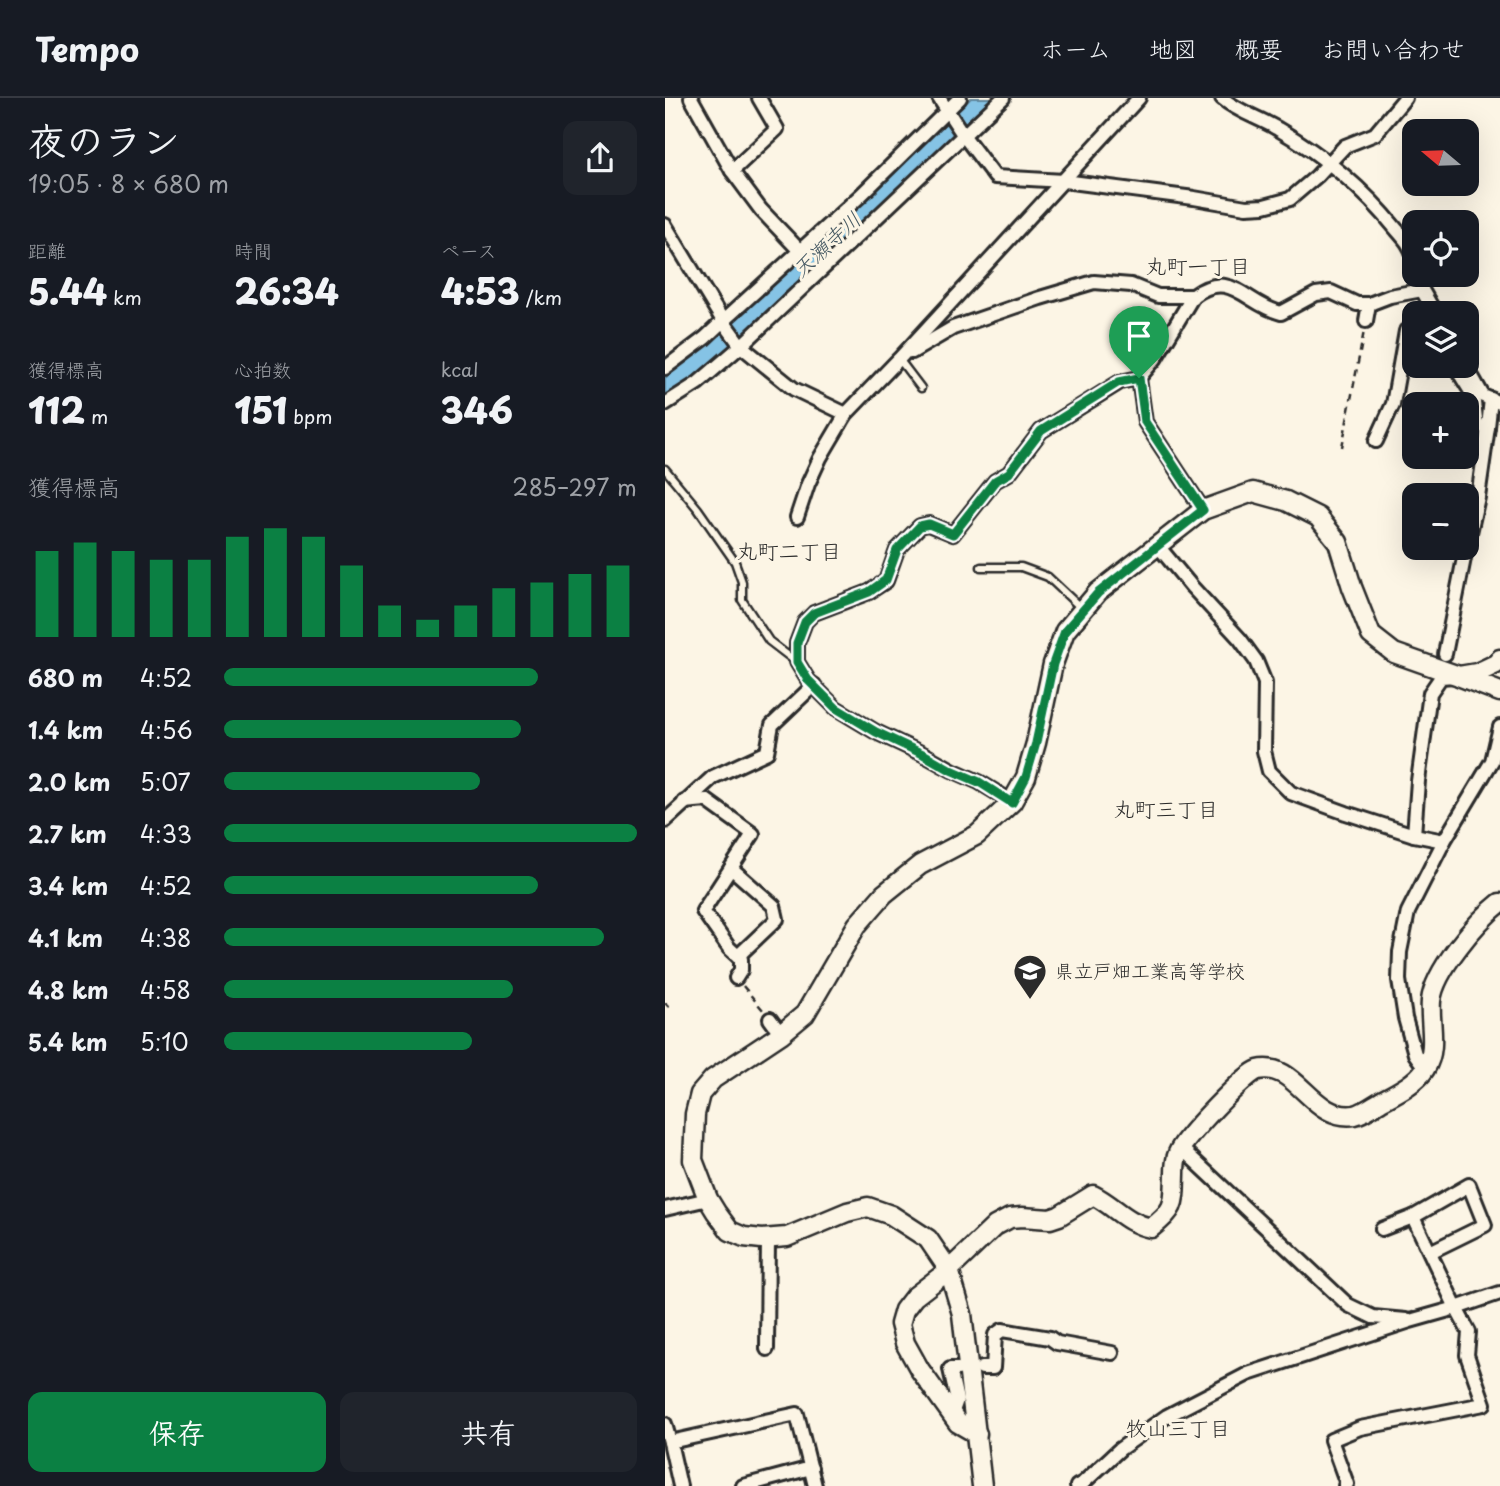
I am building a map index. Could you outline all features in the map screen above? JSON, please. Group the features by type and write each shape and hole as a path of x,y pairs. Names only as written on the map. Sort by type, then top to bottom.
{"street":[{"path":"691,98 732,172 761,209 800,251"},
{"path":"732,172 777,129 759,98"},
{"path":"939,98 995,177 1064,181 1246,207 1264,206 1290,199 1317,176 1345,146 1375,134 1405,98"},
{"path":"665,368 705,338 860,196 960,98"},
{"path":"665,404 698,383 741,346 1003,98"},
{"path":"797,517 820,458 846,414 1139,98"},
{"path":"1222,98 1231,106 1278,129 1329,163 1380,209 1402,236"},
{"path":"665,225 741,346 794,389 846,414"},
{"path":"899,359 953,328 1094,282 1131,285 1159,296 1193,296"},
{"path":"1012,803 979,782 876,732 836,708 797,662 797,643 805,622 814,613 869,592 886,580 897,550 920,526 929,524 953,534 995,481 1009,473 1041,431 1119,382 1139,378 1155,359 1183,310 1202,289 1222,284 1241,292 1267,309 1281,313 1316,294 1331,292 1357,303 1369,304 1390,296 1422,290"},
{"path":"1421,287 1428,301"},
{"path":"1366,321 1369,304"},
{"path":"1376,441 1392,404 1402,352"},
{"path":"1139,378 1145,422 1203,510"},
{"path":"1462,378 1473,395 1478,426 1488,427"},
{"path":"1473,378 1483,396 1496,401 1488,427 1479,490"},
{"path":"982,1486 962,1314 949,1270 928,1239 891,1215 869,1207 847,1212 787,1237 744,1237 730,1231 708,1199 693,1160 695,1114 700,1094 776,1027 805,1014 857,925 884,894 920,865 977,835 1012,803 1026,777 1053,664 1065,631 1098,593 1203,510 1253,492 1286,501 1318,517 1338,542 1371,635 1394,653 1500,692"},
{"path":"1158,546 1256,661 1265,684 1264,751 1269,771 1291,793 1414,835 1444,841"},
{"path":"1445,654 1463,560"},
{"path":"1414,835 1430,693 1441,677 1478,673 1500,659"},
{"path":"665,821 713,777 768,752 772,725 814,685"},
{"path":"1426,1068 1415,1054 1405,1018 1399,980 1400,952 1408,912 1444,841 1492,761 1500,727"},
{"path":"684,802 706,800 753,834 703,911 729,948 741,959 741,970 736,978"},
{"path":"730,868 775,906 778,919 738,956"},
{"path":"977,1434 958,1423 920,1370 905,1343 900,1324 904,1310 914,1297 949,1270 995,1226 1010,1218 1050,1219 1093,1195 1136,1225 1151,1228 1166,1217 1174,1205 1176,1157 1180,1147 1209,1114 1257,1070 1271,1070 1286,1075 1324,1109 1338,1115 1357,1115 1408,1086 1426,1068 1433,1046 1431,999 1439,975 1478,924 1500,903"},
{"path":"1180,1147 1348,1305 1373,1317 1410,1321"},
{"path":"1382,1229 1413,1217 1469,1185 1485,1225 1430,1252"},
{"path":"665,1209 708,1199"},
{"path":"1345,1486 1347,1484 1331,1440 1360,1428 1485,1404 1467,1355 1469,1332 1413,1217"},
{"path":"767,1349 768,1239"},
{"path":"1077,1486 1120,1449 1167,1416 1248,1374 1500,1293"},
{"path":"982,1368 993,1368 995,1335 1002,1330 1112,1353"},
{"path":"952,1414 957,1400 950,1369 958,1369"},
{"path":"670,1442 797,1414 815,1486"},
{"path":"665,1424 680,1486"},
{"path":"743,1486 811,1468"}],"lane":[{"path":"899,359 921,388"},
{"path":"665,470 698,509 735,562 742,582 741,600 769,641 797,662"},
{"path":"981,567 1021,567 1048,577 1083,610"}],"path":[{"path":"1342,447 1366,321"},
{"path":"736,978 776,1027"},
{"path":"665,1003 669,1007"}],"water":[{"name":"天瀬寺川","path":"971,98 995,98 716,359 665,396 665,378 828,235"}],"place":[{"name":"県立戸畑工業高等学校","path":"1030,1001"}],"district":[{"name":"丸町一丁目","path":"1198,267"},
{"name":"丸町二丁目","path":"789,552"},
{"name":"丸町三丁目","path":"1166,810"},
{"name":"牧山三丁目","path":"1178,1429"}],"route":[{"path":"1139,378 1145,422 1203,510 1098,593 1065,631 1053,664 1026,777 1012,803 979,782 876,732 836,708 808,680 797,662 797,643 805,622 814,613 869,592 886,580 897,550 920,526 929,524 953,534 995,481 1009,473 1041,431 1119,382 1139,378"}]}
